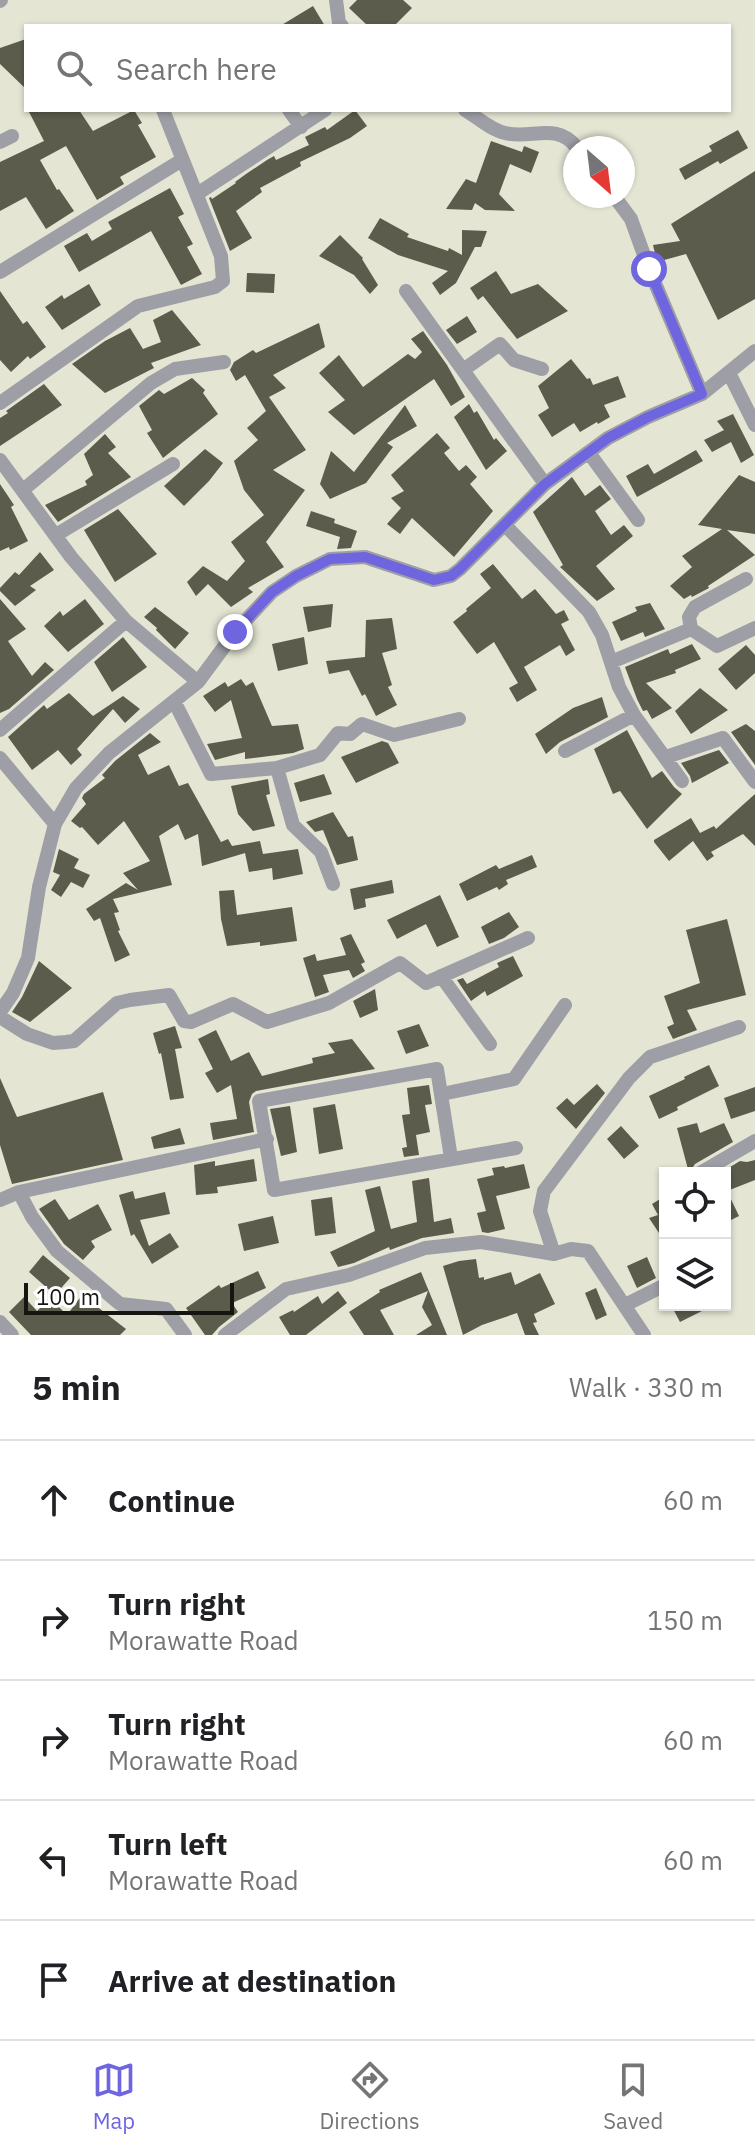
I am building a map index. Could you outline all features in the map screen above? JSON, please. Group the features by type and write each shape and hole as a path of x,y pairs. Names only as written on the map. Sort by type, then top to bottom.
{"street":[{"path":"336,0 340,24"},
{"path":"0,403 138,306 215,287 223,281 221,256 164,112"},
{"path":"290,112 301,127"},
{"path":"197,194 322,112"},
{"path":"468,112 504,133 557,133 564,136"},
{"path":"0,272 182,160"},
{"path":"623,208 631,219 702,394"},
{"path":"406,291 545,484"},
{"path":"463,370 500,344 514,360 542,369"},
{"path":"528,938 426,983 400,963 329,1003 267,1022 233,1004 191,1022 184,1021 169,995 117,1003 74,1041 53,1043 27,1034 0,1014 28,958 39,887 55,824 76,788 109,753 198,682 235,632 272,592 330,559 365,557 434,580 451,576 545,484 608,438 702,394 755,351"},
{"path":"23,490 151,383 175,369 224,362"},
{"path":"729,373 755,425"},
{"path":"589,453 638,520"},
{"path":"0,460 71,557 126,621 198,682"},
{"path":"56,535 173,464"},
{"path":"505,525 589,612 602,635 619,687 634,715 682,781"},
{"path":"746,579 695,607 689,617 691,629 717,646 753,633"},
{"path":"0,730 126,621"},
{"path":"611,662 691,629"},
{"path":"174,701 211,774 277,768 320,755 338,733 350,734 362,724 394,735 459,719"},
{"path":"565,751 634,715"},
{"path":"666,757 723,738 755,782"},
{"path":"0,758 55,824"},
{"path":"277,768 293,825 321,852 333,884"},
{"path":"441,976 490,1044"},
{"path":"442,1094 514,1079 565,1005"},
{"path":"554,1254 540,1211 544,1191 629,1078 650,1057 739,1027"},
{"path":"451,1158 437,1069 259,1101 274,1190 516,1148"},
{"path":"0,1200 19,1192 267,1139"},
{"path":"710,1167 755,1141"},
{"path":"19,1192 32,1217 57,1251 120,1304 166,1309 185,1335"},
{"path":"225,1335 286,1289 349,1275 425,1248 481,1242 554,1254 571,1249 588,1251 644,1335"},
{"path":"625,1305 659,1288"},
{"path":"0,1322 12,1335"}],"building":[{"path":"357,0 403,0 412,8 396,24 366,24 349,8"},
{"path":"313,6 324,24 283,24"},
{"path":"24,40 24,87 0,64 0,48"},
{"path":"29,112 80,112 93,131 135,112 142,123 138,125 156,157 120,177 124,184 97,200 66,146 40,160 57,190 74,211 46,229 26,197 0,211 0,162 44,141"},
{"path":"352,112 356,112 367,126 350,138 300,162 301,166 260,188 262,192 236,211 252,238 230,251 209,198 212,199 274,156 276,160 309,145 305,137 325,127 327,130"},
{"path":"738,130 748,148 685,180 679,169 712,151 709,146"},
{"path":"491,141 522,152 524,146 539,152 531,173 510,164 499,194 515,211 485,210 475,203 472,210 446,209 466,179 476,183"},
{"path":"755,171 755,299 718,320 686,254 657,262 653,245 680,241 671,224"},
{"path":"170,188 184,214 178,217 193,244 187,247 202,274 181,285 151,231 79,272 64,246 87,233 92,241 112,229 108,222"},
{"path":"380,218 409,234 407,237 448,251 449,248 462,255 462,230 487,231 481,247 475,247 456,283 440,295 432,283 448,271 398,255 368,238"},
{"path":"340,235 363,258 378,285 370,294 354,275 319,256"},
{"path":"496,271 511,294 538,284 568,311 517,339 483,296 478,300 470,288"},
{"path":"247,273 275,274 274,293 246,292"},
{"path":"89,284 101,305 62,330 45,307 62,295 64,299"},
{"path":"0,291 23,324 27,321 46,347 30,359 28,356 11,372 0,360"},
{"path":"172,310 201,345 151,363 154,368 105,393 72,364 130,328 143,349 161,342 153,320"},
{"path":"467,316 477,332 457,344 446,330"},
{"path":"319,323 325,347 273,375 286,388 269,397 306,450 273,470 305,490 266,542 284,567 248,588 253,592 231,607 208,584 196,596 187,582 203,566 227,581 245,561 231,542 264,515 244,490 234,461 258,440 247,428 266,411 245,375 236,381 230,370 234,362 253,350 256,353"},
{"path":"423,331 465,397 451,406 434,379 354,435 328,412 345,400 319,373 339,355 363,387 408,354 415,359 422,352 411,339"},
{"path":"571,359 593,385 618,376 626,397 604,405 610,417 598,424 580,432 574,423 552,437 538,415 549,408 538,386"},
{"path":"192,378 205,390 203,393 218,414 163,458 147,433 152,430 139,406 159,390 164,394"},
{"path":"44,384 62,405 0,446 0,418"},
{"path":"469,404 474,413 477,411 494,440 496,438 507,451 486,470 454,417"},
{"path":"405,405 417,426 387,443 393,447 366,483 330,499 320,484 331,451 354,472"},
{"path":"733,414 754,455 741,463 731,442 712,452 704,440 724,430 717,421"},
{"path":"437,433 450,448 444,453 459,471 466,465 477,477 470,484 493,511 454,557 412,518 400,534 387,524 401,508 391,498 404,491 391,475"},
{"path":"105,434 116,447 108,453 131,477 58,522 45,505 87,485 85,481 93,475 84,454"},
{"path":"205,449 223,463 184,506 164,486"},
{"path":"696,450 703,461 637,497 626,476 648,464 654,474"},
{"path":"739,475 755,482 755,534 727,530 755,555 709,588 684,599 670,586 692,567 682,556 722,529 698,525"},
{"path":"572,477 585,496 600,485 611,499 595,511 611,535 624,525 633,536 596,566 615,589 597,601 560,567 563,565 533,512"},
{"path":"0,484 14,505 11,507 28,541 10,550 9,547 0,551"},
{"path":"118,509 157,554 115,582 84,530"},
{"path":"311,511 357,531 351,548 337,549 340,537 306,526"},
{"path":"40,552 54,570 30,586 36,590 15,606 0,588 15,572 19,575"},
{"path":"493,564 522,599 535,589 556,614 564,610 569,620 561,624 575,650 566,656 560,645 524,667 537,690 517,702 509,688 518,683 494,642 477,654 453,622 491,588 480,574"},
{"path":"0,599 26,629 8,641 32,676 45,662 54,670 9,709 0,713"},
{"path":"85,599 104,624 68,652 44,626 60,611 63,616"},
{"path":"650,603 665,629 645,637 643,632 621,641 612,622 637,611 635,607"},
{"path":"333,604 331,627 308,632 303,607"},
{"path":"155,607 189,633 175,649 144,617"},
{"path":"392,618 397,649 382,653 392,685 388,687 397,705 376,716 349,670 329,674 326,661 365,657 366,620"},
{"path":"123,637 147,667 112,692 94,662"},
{"path":"304,637 308,664 278,671 272,644"},
{"path":"692,644 701,659 675,670 676,673 646,683 672,708 652,719 647,710 643,711 625,667 668,649 670,654"},
{"path":"746,645 755,655 755,673 736,690 718,669"},
{"path":"241,679 246,686 253,682 272,726 298,724 304,749 245,759 245,752 215,760 207,744 242,738 231,700 215,712 203,696 225,682 228,687"},
{"path":"700,688 728,710 691,734 675,711"},
{"path":"69,693 93,716 123,696 140,709 125,723 113,709 77,749 82,755 71,765 58,750 32,770 8,737 44,705 47,709"},
{"path":"602,697 608,717 560,742 546,754 535,734 573,708"},
{"path":"746,724 755,731 755,765 731,732"},
{"path":"627,730 652,778 662,771 682,794 647,829 620,791 613,794 594,749"},
{"path":"150,733 161,742 138,755 148,775 169,765 179,786 188,783 221,842 228,839 232,846 260,841 263,854 298,849 303,874 273,880 272,868 249,872 245,853 202,866 198,834 185,840 178,824 159,836 172,885 113,899 119,912 114,913 118,931 130,955 115,962 100,918 94,921 86,909 126,883 138,890 123,873 150,861 124,821 98,845 82,827 71,821 86,804 82,798 84,794 105,778 102,775 115,761"},
{"path":"382,741 388,743 399,763 356,783 341,757"},
{"path":"719,750 729,763 692,783 681,763"},
{"path":"324,774 332,794 300,802 294,783"},
{"path":"268,779 270,794 266,795 275,826 253,831 238,814 231,786"},
{"path":"755,794 755,846 743,834 711,852 714,856 707,861 693,841 669,861 654,842 691,818 700,833 714,826 716,829"},
{"path":"333,812 348,837 353,836 358,860 337,865 323,830 315,832 306,822"},
{"path":"59,849 79,859 74,868 90,875 83,888 71,882 61,897 51,890 60,875 53,872"},
{"path":"532,855 537,867 506,880 508,884 499,890 497,887 467,901 459,884 496,865 499,869"},
{"path":"392,880 394,893 365,899 366,907 354,910 350,889"},
{"path":"234,890 237,915 292,907 297,941 227,946 219,891"},
{"path":"440,895 459,937 437,947 426,924 397,939 387,920"},
{"path":"509,912 519,927 489,944 481,927"},
{"path":"727,919 746,995 687,1010 697,1030 673,1039 667,1027 674,1024 664,996 700,983 686,930"},
{"path":"351,934 365,962 361,964 365,971 353,978 349,970 323,975 329,992 315,997 303,958 315,954 317,961 346,955 340,938"},
{"path":"513,956 523,976 487,996 485,991 471,1001 457,980 463,978 467,984"},
{"path":"39,961 72,988 30,1022 12,1012"},
{"path":"375,989 378,1010 360,1018 353,1001"},
{"path":"419,1024 429,1046 406,1054 397,1031"},
{"path":"175,1026 182,1048 175,1049 184,1098 170,1100 161,1053 153,1033"},
{"path":"216,1030 231,1061 249,1052 262,1076 313,1063 312,1058 335,1053 328,1043 352,1039 375,1069 256,1091 249,1102 254,1132 213,1140 210,1123 237,1119 231,1085 217,1093 205,1073 213,1069 198,1039"},
{"path":"709,1065 719,1086 659,1119 649,1096"},
{"path":"0,1078 17,1117 103,1092 123,1160 12,1184 0,1145"},
{"path":"597,1084 605,1093 576,1129 556,1108 567,1098 574,1105"},
{"path":"429,1085 432,1104 425,1105 430,1132 416,1135 419,1155 404,1157 402,1148 407,1147 402,1115 410,1114 407,1088"},
{"path":"755,1087 755,1111 731,1119 724,1098"},
{"path":"335,1104 343,1149 319,1154 313,1108"},
{"path":"290,1106 297,1152 281,1156 270,1109"},
{"path":"697,1123 700,1133 724,1123 733,1142 693,1167 687,1167 677,1128"},
{"path":"621,1126 639,1146 624,1159 607,1139"},
{"path":"180,1128 185,1144 154,1149 151,1137"},
{"path":"254,1159 257,1181 217,1187 218,1193 196,1195 194,1165 215,1161 215,1166"},
{"path":"755,1160 755,1180 731,1189 730,1167 740,1161"},
{"path":"524,1164 530,1188 496,1196 505,1229 482,1232 477,1213 486,1211 477,1179 494,1175 492,1168"},
{"path":"429,1178 434,1222 451,1218 454,1233 422,1238 390,1250 389,1247 338,1267 330,1252 375,1231 365,1190 380,1186 391,1229 417,1222 412,1181"},
{"path":"133,1191 135,1199 165,1192 170,1214 140,1220 149,1246 170,1233 179,1247 152,1264 134,1234 131,1236 119,1195"},
{"path":"332,1197 336,1233 315,1236 311,1200"},
{"path":"55,1199 69,1220 98,1204 112,1230 91,1241 95,1247 83,1260 64,1244 39,1209"},
{"path":"731,1199 739,1216 731,1220"},
{"path":"659,1200 659,1233 649,1218 658,1215 652,1204"},
{"path":"273,1216 279,1243 244,1251 238,1224"},
{"path":"43,1255 70,1278 55,1295 29,1272"},
{"path":"647,1257 656,1278 637,1288 627,1266"},
{"path":"476,1259 479,1278 484,1277 484,1280 511,1272 515,1285 540,1273 555,1304 534,1314 537,1322 533,1323 539,1335 525,1335 517,1313 463,1335 443,1266"},
{"path":"258,1271 266,1288 232,1303 238,1312 212,1335 205,1335 186,1308 219,1285 221,1288"},
{"path":"421,1272 447,1335 416,1335 432,1325 422,1307 428,1291 380,1310 394,1335 364,1335 349,1312 379,1290"},
{"path":"596,1288 607,1315 596,1320 585,1293"},
{"path":"338,1291 347,1303 306,1335 290,1335 279,1317 294,1312 318,1296 322,1304"},
{"path":"82,1295 126,1329 120,1335 31,1335 9,1312 24,1297 37,1311 50,1298 67,1315"},
{"path":"674,1311 702,1311 680,1322"}],"route":[{"path":"235,632 272,592 330,559 365,557 434,580 451,576 545,484 608,438 702,394 649,269"}]}
